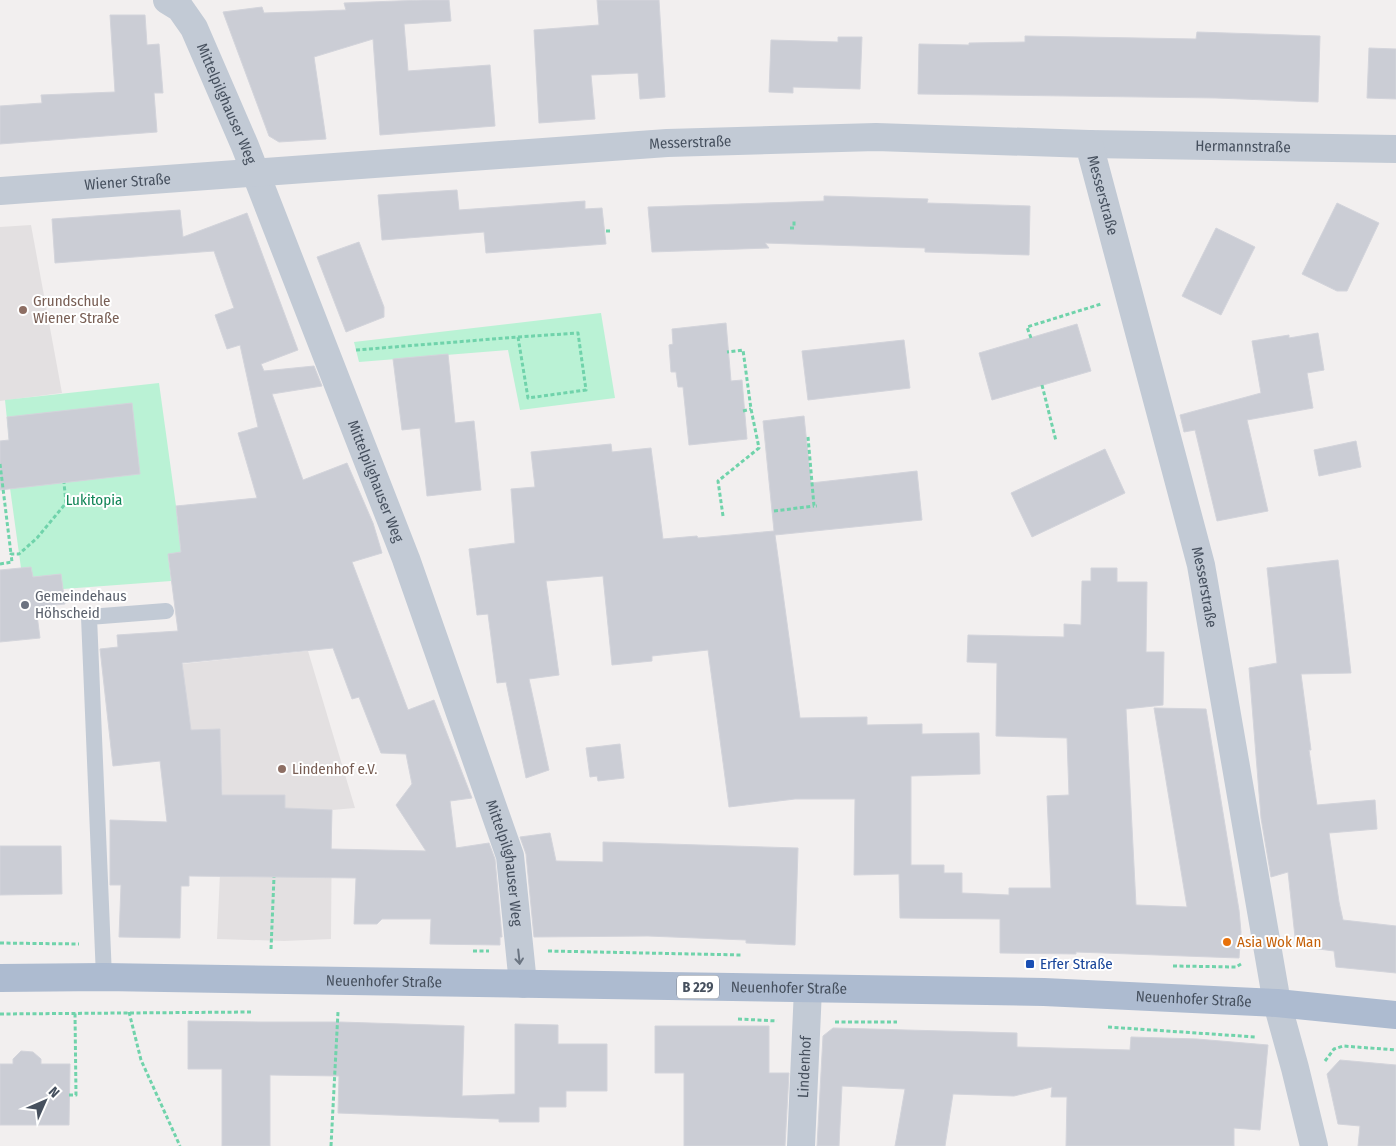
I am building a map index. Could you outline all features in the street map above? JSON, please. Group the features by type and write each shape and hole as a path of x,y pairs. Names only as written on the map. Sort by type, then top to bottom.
{"main road":[{"name":"Neuenhofer Straße","path":"0,978 104,977 1044,992 1277,1003 1396,1015"}],"street":[{"name":"Mittelpilghauser Weg","path":"182,3 255,173 406,559 510,856 523,984"},
{"name":"Messerstraße","path":"255,173 667,143 876,137 1089,144 1201,565 1277,1003"},
{"name":"Hermannstraße","path":"1089,144 1396,149"},
{"name":"Wiener Straße","path":"0,191 255,173"},
{"name":"Lindenhof","path":"801,1146 808,989"},
{"path":"1277,1003 1314,1146"}],"lane":[{"path":"104,977 89,617 166,611"}],"path":[{"path":"790,228 794,228 794,219"},
{"path":"606,231 611,231"},
{"path":"1031,338 1027,327 1129,295"},
{"path":"325,352 518,337 578,334 586,390 528,398 518,337"},
{"path":"723,516 718,481 759,448 751,409 743,350 727,352"},
{"path":"1042,385 1056,441"},
{"path":"743,410 751,409"},
{"path":"774,511 816,506 808,437"},
{"path":"0,464 12,562 0,564"},
{"path":"11,554 18,554 37,538 66,503 64,483"},
{"path":"271,950 274,877"},
{"path":"0,1014 129,1012 141,1060 180,1146"},
{"path":"331,1146 338,1012"},
{"path":"69,1095 76,1095 75,1013"}],"shaded area":[{"name":"Grundschule Wiener Straße","path":"31,225 62,393 0,401 0,227"},
{"name":"Lindenhof e.V.","path":"308,651 355,808 332,810 331,939 284,941 217,939 223,808 220,729 191,730 182,664"}],"green space":[{"path":"601,313 615,398 520,410 508,350 359,362 354,342"},
{"name":"Lukitopia","path":"159,383 181,552 168,555 171,581 63,589 61,574 33,577 31,568 21,568 10,488 14,488 5,400"}],"building":[{"path":"449,0 451,21 404,24 408,71 490,65 495,126 380,135 373,39 314,57 326,139 279,142 269,136 223,12 262,7 264,13 346,10 344,3"},
{"path":"597,0 659,0 665,97 640,99 638,73 591,75 595,119 539,123 534,30 599,25"},
{"path":"110,15 145,15 147,45 159,44 163,93 154,93 157,132 0,144 0,106 42,103 41,95 115,92"},
{"path":"1197,32 1320,36 1318,102 1216,98 918,94 919,44 969,45 969,43 1025,42 1025,36 1196,39"},
{"path":"838,37 862,37 860,89 793,87 793,93 769,92 771,40 838,42"},
{"path":"1369,48 1396,49 1396,99 1367,98"},
{"path":"457,190 459,210 585,201 585,209 602,208 606,244 486,253 484,232 382,240 378,195"},
{"path":"824,196 928,199 927,203 1030,206 1029,255 925,252 925,248 765,243 769,248 652,252 648,207 824,201"},
{"path":"1337,203 1379,223 1347,291 1337,291 1302,274"},
{"path":"180,210 183,237 247,213 298,350 261,364 264,371 314,366 322,386 272,394 303,480 347,463 373,523 382,553 352,562 408,710 434,700 472,798 450,801 456,848 489,843 495,859 502,937 500,937 500,945 430,944 431,919 382,919 377,924 354,924 356,878 189,876 189,886 181,886 180,938 119,937 121,885 110,885 110,820 167,822 160,761 113,766 100,649 118,647 117,635 178,631 168,554 181,552 176,506 257,498 238,433 258,427 240,345 227,349 215,315 234,308 214,251 55,263 52,219","holes":["333,648 352,699 359,697 381,753 406,754 412,784 396,805 426,851 331,849 332,810 285,808 285,795 222,795 220,729 191,730 182,663"]},
{"path":"1216,228 1255,247 1221,315 1182,296"},
{"path":"359,242 384,307 384,317 346,332 317,257"},
{"path":"726,323 731,381 742,380 747,439 689,445 683,387 678,387 676,372 671,372 669,345 673,344 672,329"},
{"path":"1077,324 1091,371 992,400 979,353"},
{"path":"1318,333 1324,370 1307,373 1313,408 1247,420 1268,511 1217,521 1195,430 1184,432 1180,415 1261,393 1252,341 1289,335 1289,338"},
{"path":"904,340 910,388 808,400 802,351"},
{"path":"448,354 455,423 474,421 481,490 427,496 420,428 402,430 393,359"},
{"path":"132,403 140,474 0,490 0,441 9,440 7,417"},
{"path":"804,416 811,483 917,471 922,520 775,535 800,718 867,717 867,725 922,724 922,734 979,733 980,774 911,776 911,865 944,865 944,873 962,873 962,893 1009,895 1009,888 1051,888 1047,796 1069,795 1067,738 996,736 997,663 967,662 968,635 1064,637 1064,624 1081,625 1082,581 1091,581 1091,568 1117,568 1117,582 1147,582 1146,652 1164,652 1163,705 1126,709 1136,905 1187,907 1154,708 1206,709 1239,910 1241,932 1239,958 1076,952 1076,954 1000,953 1000,919 900,918 899,874 854,875 855,799 795,799 729,807 708,650 652,656 652,661 612,665 603,576 546,581 559,675 529,679 549,770 526,778 506,682 497,683 488,614 477,615 469,549 515,543 511,489 535,487 531,452 611,444 612,452 651,448 663,539 697,536 698,538 774,531 763,421"},
{"path":"1356,441 1361,467 1319,476 1314,450"},
{"path":"1105,449 1125,493 1032,537 1011,493"},
{"path":"1338,560 1351,673 1301,674 1311,750 1309,750 1317,805 1375,800 1377,829 1329,833 1343,920 1396,926 1396,973 1336,967 1334,951 1296,946 1288,872 1271,877 1261,818 1249,668 1277,663 1267,568"},
{"name":"Gemeindehaus Höhscheid","path":"31,567 33,577 61,574 65,604 36,607 40,638 0,642 0,570"},
{"path":"620,744 624,778 598,781 597,776 590,777 586,748"},
{"path":"550,833 556,861 603,862 603,842 798,848 795,945 746,943 746,940 648,936 534,937 526,854 520,837"},
{"path":"0,846 61,846 62,894 0,895"},
{"path":"188,1021 340,1022 464,1026 462,1096 515,1094 515,1024 558,1025 558,1044 607,1044 607,1091 566,1091 566,1107 539,1107 539,1122 499,1122 499,1119 338,1113 339,1076 270,1075 270,1146 222,1146 222,1069 188,1069"},
{"path":"655,1026 769,1026 769,1073 789,1073 785,1146 684,1146 684,1073 655,1073"},
{"path":"833,1028 1017,1033 1017,1047 1130,1050 1131,1037 1197,1039 1268,1045 1260,1130 1234,1128 1234,1146 1066,1146 1067,1097 1051,1097 1052,1087 1014,1096 953,1094 945,1146 895,1146 905,1089 842,1086 839,1146 817,1146 823,1036"},
{"path":"21,1051 33,1052 41,1059 41,1064 70,1064 69,1125 0,1125 0,1064 13,1064 13,1059"},
{"path":"1340,1060 1396,1065 1396,1146 1358,1146 1360,1126 1338,1124 1327,1074"}],"place":[{"name":"Grundschule Wiener Straße","path":"23,310"},
{"name":"Gemeindehaus Höhscheid","path":"25,605"},
{"name":"Lindenhof e.V.","path":"282,769"},
{"name":"Asia Wok Man","path":"1227,942"},
{"name":"Erfer Straße","path":"1030,964"}]}
